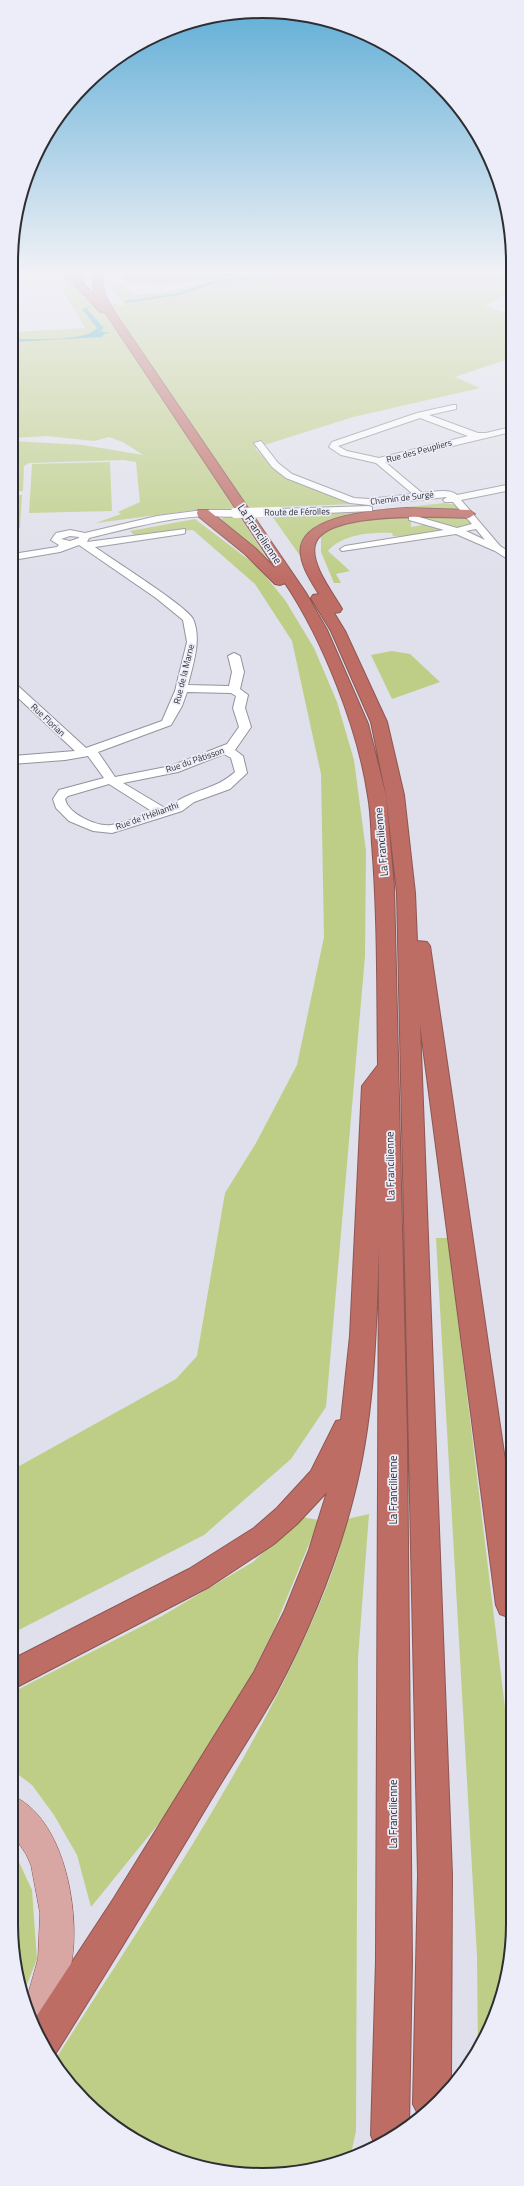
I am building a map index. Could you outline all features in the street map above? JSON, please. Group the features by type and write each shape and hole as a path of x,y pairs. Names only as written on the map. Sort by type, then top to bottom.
{"highway":[{"name":"La Francilienne","path":"154,375 299,593 329,630 360,724 377,796 385,886 389,1066 393,1438 394,1953 390,2132"},
{"name":"La Francilienne","path":"161,375 194,416"},
{"name":"La Francilienne","path":"253,499 271,525"},
{"path":"203,513 250,551 286,588 303,614 329,630 340,620 309,559 307,545 314,533 325,526 340,522 396,513 417,512 469,514"},
{"name":"La Francilienne","path":"301,571 329,630 379,722 395,795 406,893 435,1875 432,2099"},
{"path":"406,893 417,906 433,1044 506,1569"},
{"path":"45,2036 126,1910 265,1682 298,1614 324,1550 352,1443 363,1336 373,1086 389,1066"},
{"path":"18,1672 199,1578 264,1536 291,1512 321,1479 348,1425 355,1407"}],"main road":[{"path":"18,1817 28,1826 44,1855 53,1885 58,1920 57,1947 52,1979 37,2017"}],"street":[{"path":"379,461 344,453 333,447 335,444 420,415 453,407"},
{"path":"420,415 477,436"},
{"name":"Rue des Peupliers","path":"379,461 477,436 486,436 506,430"},
{"name":"Chemin de Surgé","path":"258,443 275,465 289,476 353,501 369,502 449,494 456,498 497,548"},
{"name":"Rue des Peupliers","path":"379,461 420,496"},
{"name":"Route de Férolles","path":"84,541 137,522 203,513 386,508 456,498 506,487"},
{"name":"Chemin de Surgé","path":"412,518 457,531 497,548 506,554"},
{"path":"344,549 457,531 479,525"},
{"path":"18,556 60,549 69,544 84,541 182,531"},
{"path":"56,540 56,537 66,533 84,541"},
{"path":"28,544 56,540 69,544"},
{"name":"Rue de la Marne","path":"18,760 65,756 88,752 167,723 176,706 182,688 192,642 188,619 160,596 84,541"},
{"path":"182,688 234,690 238,672 234,656"},
{"name":"Rue du Pâtisson","path":"111,780 174,769 231,747 245,727 239,708 243,696 234,690"},
{"name":"Rue Florian","path":"18,691 88,752 111,780"},
{"name":"Rue de l'Hélianthi","path":"111,780 63,794 59,799 60,805 74,818 98,828 105,829 120,827 163,812 226,786 241,773 237,756 225,749"},
{"path":"111,780 163,812"}],"green space":[{"path":"18,375 461,375 455,377 480,388 353,417 255,448 271,466 288,479 356,504 195,510 96,523 121,514 118,512 140,502 136,462 124,460 29,463 24,466 23,491 18,492 18,441 83,445 143,455 123,442 109,437 94,441 47,436 18,438"},
{"path":"110,462 112,511 29,513 32,464"},
{"path":"18,495 22,495 20,528 18,528"},
{"path":"444,503 457,505 460,510 326,524 303,560 272,516 380,510"},
{"path":"397,515 466,517 473,522 462,527 454,527 417,518 411,521 411,527 428,524 446,530 425,532 425,534 405,537 393,536 392,533 376,533 358,535 341,541 328,551 350,571 336,574 341,583 334,583 321,552 321,534 334,525"},
{"path":"226,516 239,516 276,572 218,521"},
{"path":"195,519 257,566 285,600 314,648 337,702 354,760 366,851 365,956 326,1407 291,1459 204,1535 18,1630 18,1467 176,1379 197,1356 225,1193 256,1143 297,1065 324,937 321,774 292,641 255,584 193,530 134,535 130,531"},
{"path":"392,651 410,654 440,682 392,699 371,655"},
{"path":"436,1238 448,1238 506,1716 506,1924 504,1956 498,1987 478,2037 477,1956"},
{"path":"369,1514 358,1658 356,2131 352,2150 325,2160 294,2166 262,2168 230,2166 199,2160 154,2143 113,2118 89,2097 68,2073 57,2057 206,1822 261,1725 305,1637 330,1579 347,1519"},
{"path":"301,1517 319,1520 274,1629 239,1700 169,1811 91,1907 77,1855 54,1815 32,1785 18,1774 18,1689 162,1616 253,1562"},
{"path":"18,1860 32,1890 37,1959 26,1987 20,1956 18,1924"}]}
